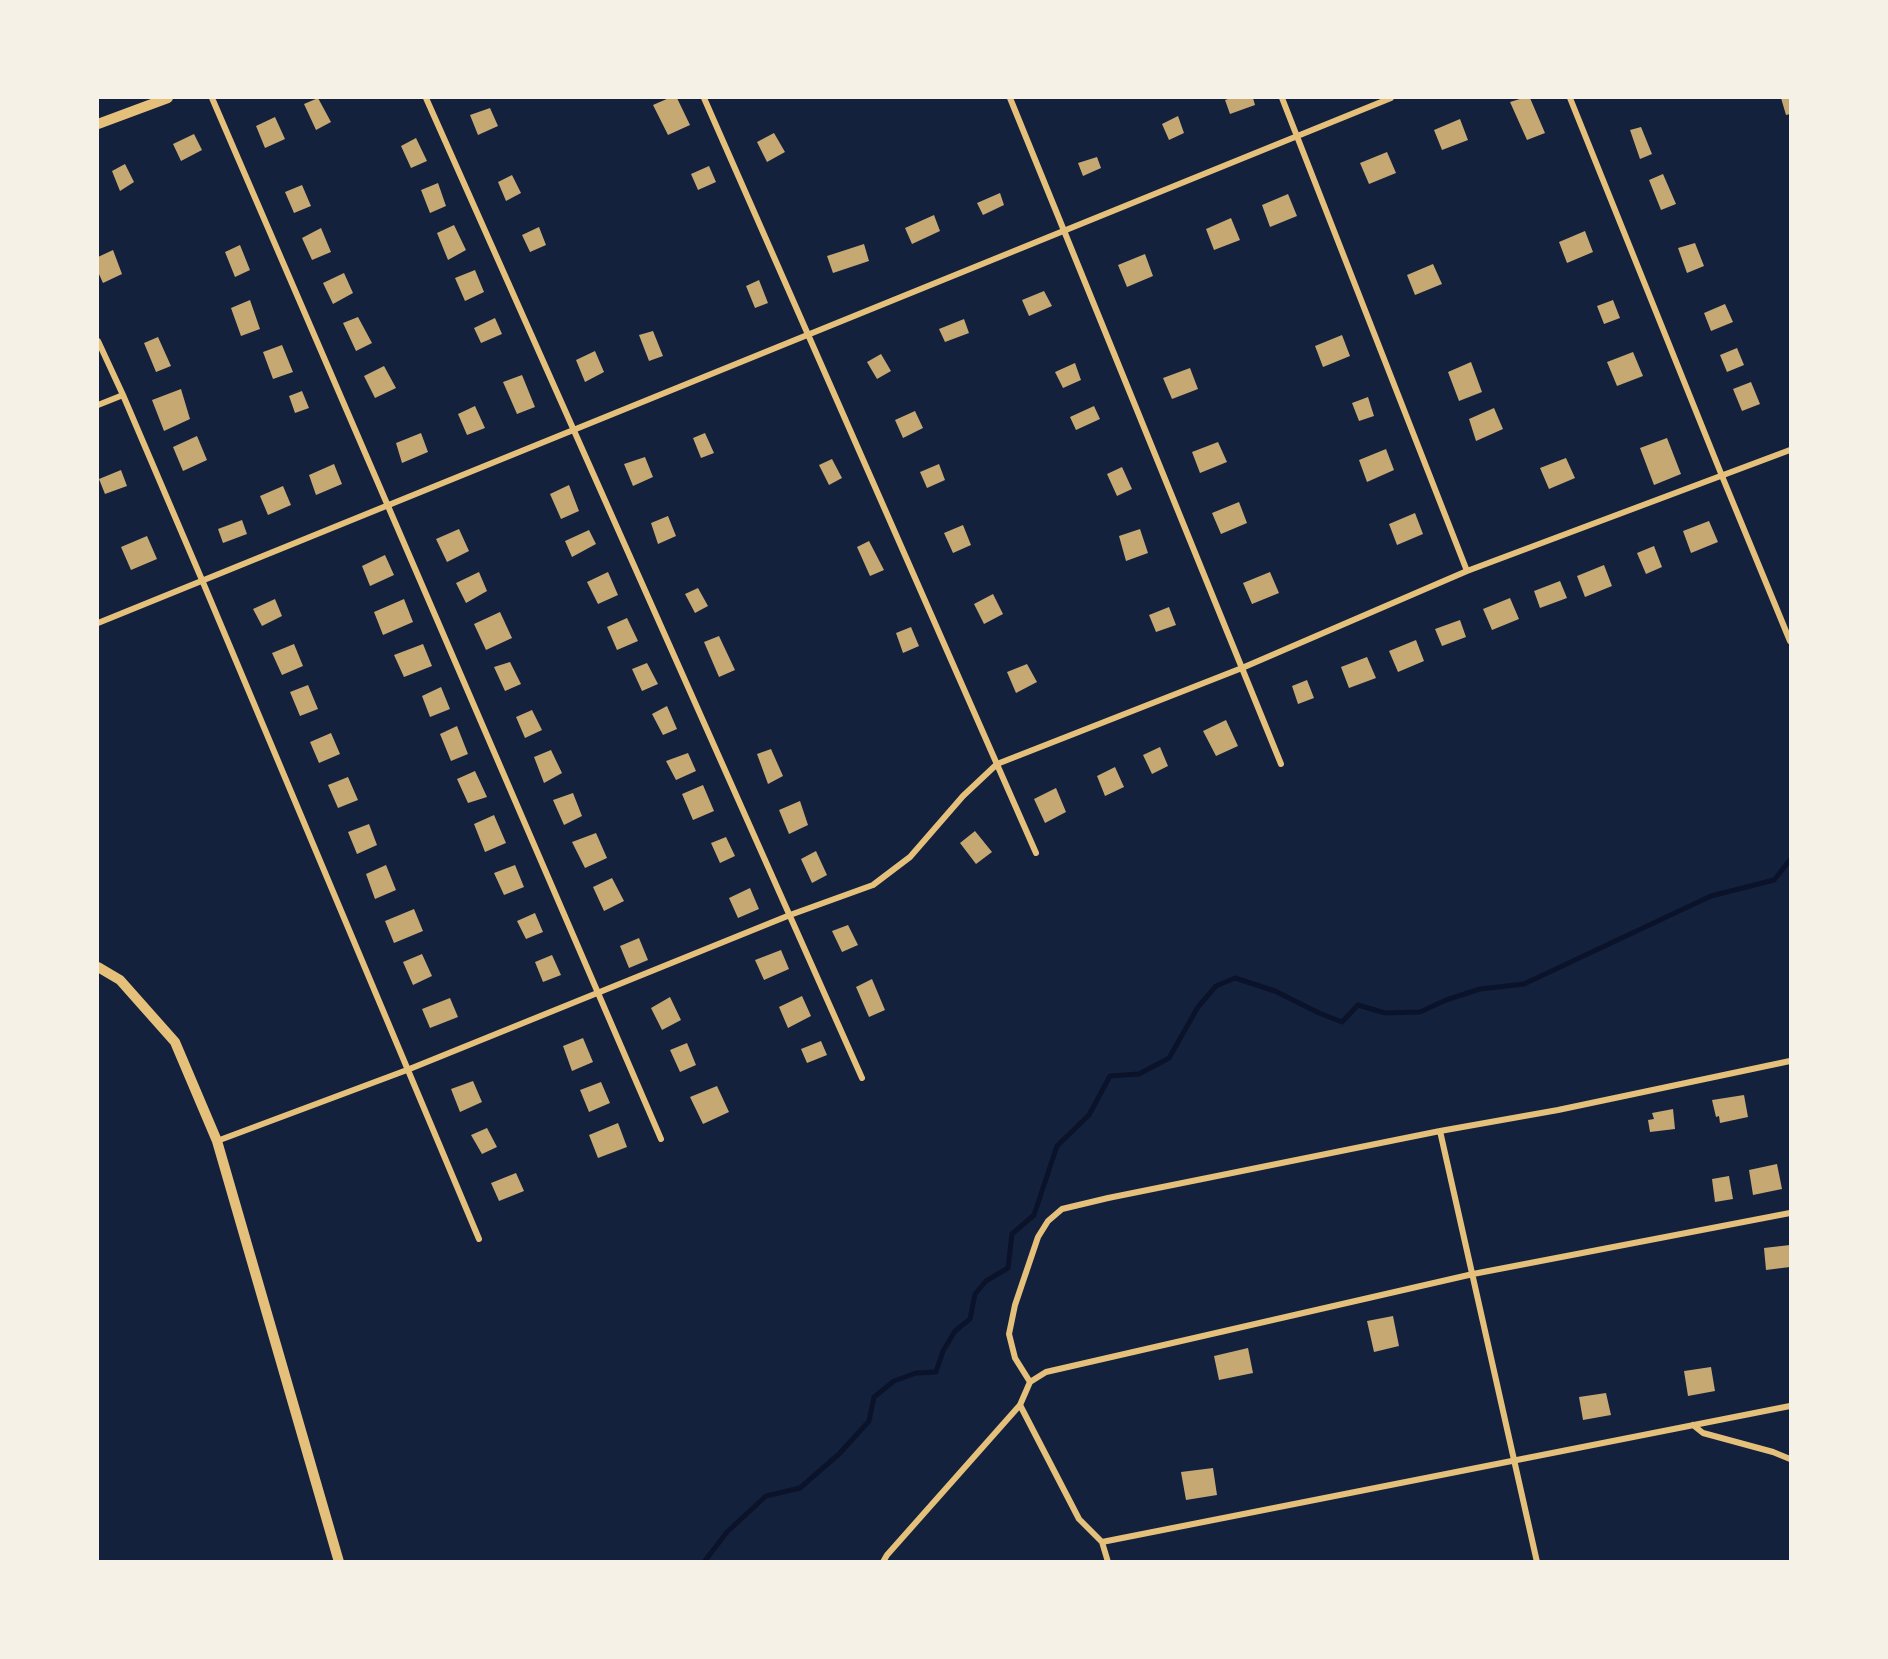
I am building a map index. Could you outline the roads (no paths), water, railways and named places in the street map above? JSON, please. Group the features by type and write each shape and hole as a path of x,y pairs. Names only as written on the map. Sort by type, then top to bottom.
{"street":[{"path":"98,124 168,98"},
{"path":"212,98 661,1139"},
{"path":"426,98 862,1078"},
{"path":"704,98 1036,853"},
{"path":"1010,98 1281,764"},
{"path":"1282,98 1467,571"},
{"path":"98,623 1391,98"},
{"path":"1570,98 1791,641"},
{"path":"98,341 202,580 479,1239"},
{"path":"98,405 123,395"},
{"path":"217,1141 407,1070 790,915 873,885 910,857 963,796 997,764 1242,668 1467,571 1791,450"},
{"path":"98,967 120,980 175,1041 217,1141 339,1562"},
{"path":"1030,1382 1015,1358 1009,1335 1015,1305 1038,1237 1048,1221 1062,1209 1108,1197 1558,1110 1791,1061"},
{"path":"1440,1131 1537,1562"},
{"path":"883,1562 1020,1405 1030,1382 1046,1372 1473,1274 1791,1213"},
{"path":"1020,1405 1079,1519 1102,1542 1108,1562"},
{"path":"1102,1542 1791,1406"},
{"path":"1693,1425 1703,1433 1791,1459"}],"waterway":[{"path":"704,1562 727,1532 766,1496 800,1488 839,1454 869,1421 874,1397 894,1381 916,1373 936,1372 943,1351 955,1331 970,1319 975,1294 986,1281 1008,1268 1012,1234 1034,1215 1057,1146 1089,1115 1110,1076 1139,1074 1169,1058 1198,1007 1216,986 1235,978 1275,991 1342,1022 1358,1005 1385,1013 1420,1012 1446,1000 1480,989 1524,984 1711,896 1774,880 1790,860"}]}
